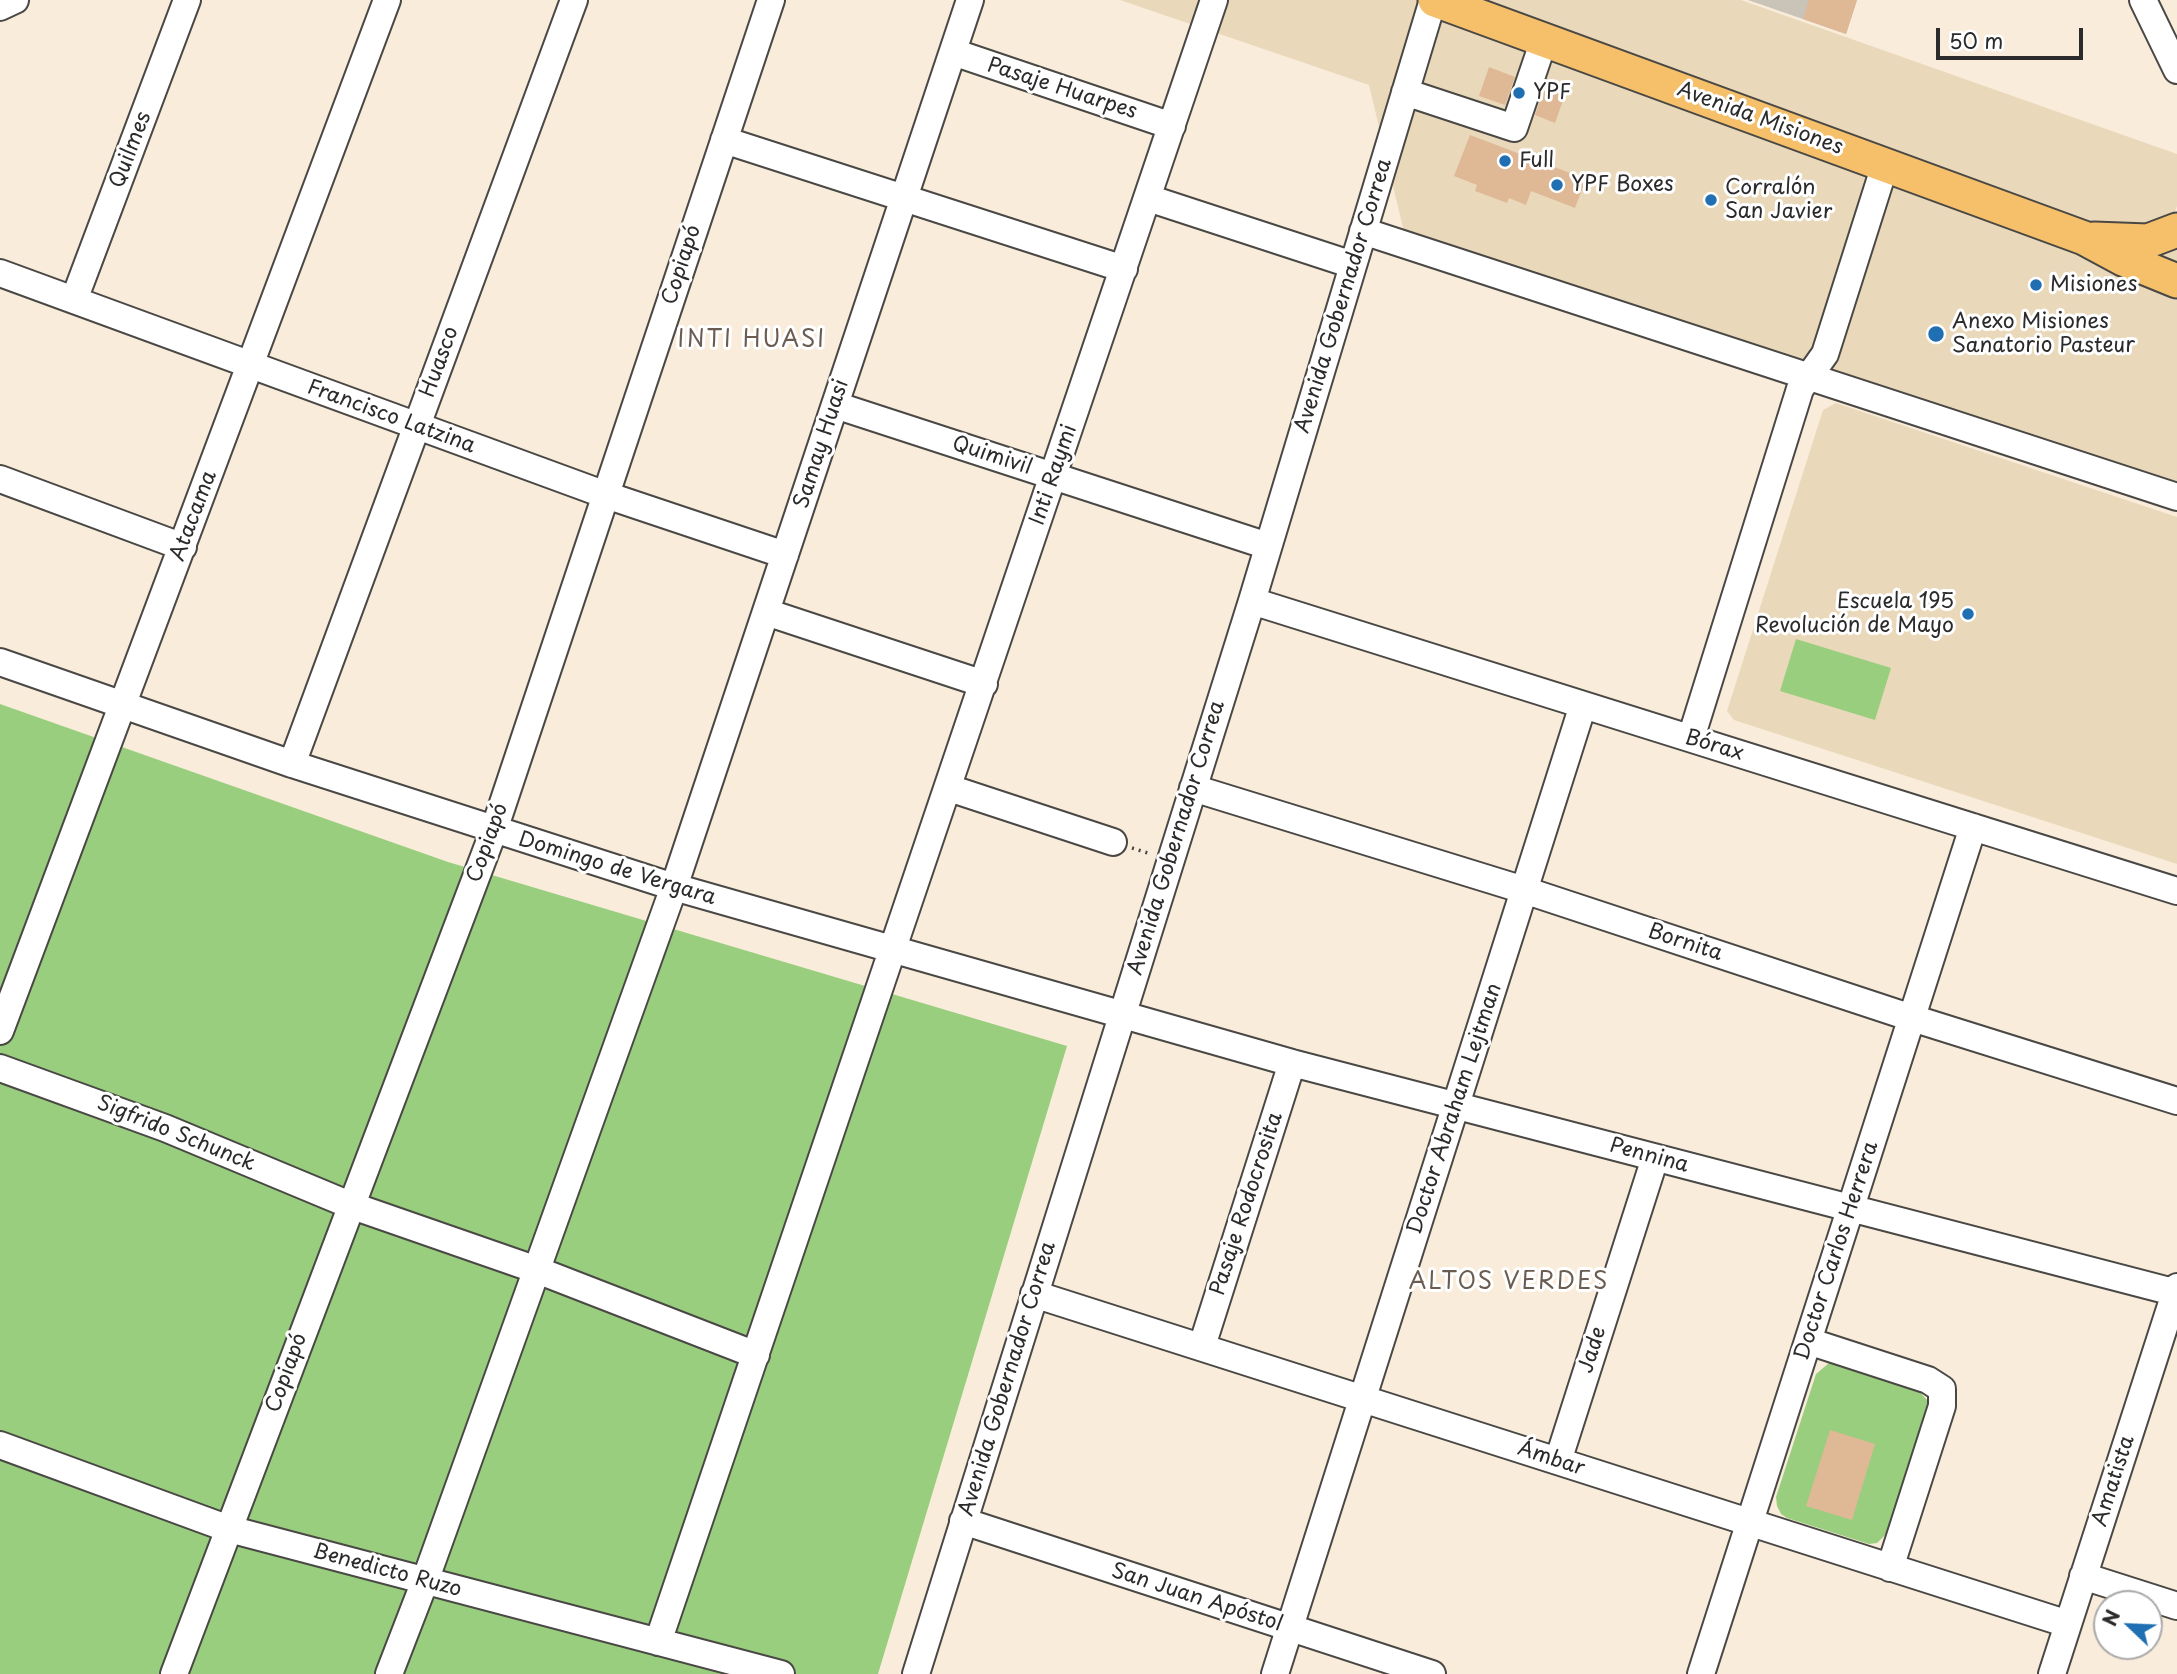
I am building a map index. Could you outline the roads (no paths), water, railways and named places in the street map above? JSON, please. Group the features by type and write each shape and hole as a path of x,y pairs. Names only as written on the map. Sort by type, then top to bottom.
{"main road":[{"name":"Avenida Misiones","path":"1434,0 2084,238 2123,259 2177,281"},
{"name":"Avenida Misiones","path":"2084,238 2148,241 2177,230"}],"street":[{"path":"0,7 15,0"},
{"name":"Quilmes","path":"74,300 187,0"},
{"name":"Atacama","path":"0,1031 387,0"},
{"name":"Huasco","path":"292,764 574,0"},
{"name":"Copiapó","path":"174,1674 494,830 771,0"},
{"name":"Samay Huasi","path":"389,1674 425,1581 674,887 970,0"},
{"name":"Inti Raymi","path":"659,1642 1214,0"},
{"name":"Avenida Gobernador Correa","path":"916,1674 1252,601 1434,0"},
{"path":"2145,4 2177,18"},
{"path":"2145,4 2177,70"},
{"path":"1405,92 1514,128 1544,40"},
{"name":"Pasaje Huarpes","path":"953,52 1172,125"},
{"path":"724,141 1124,269"},
{"path":"1691,738 1800,390 1825,355 1885,165"},
{"path":"1148,198 1353,265"},
{"path":"1363,231 2177,498"},
{"name":"Francisco Latzina","path":"0,273 606,495 785,555"},
{"name":"Quimivil","path":"835,405 1268,546"},
{"path":"0,479 183,547"},
{"name":"Bórax","path":"1252,601 2177,891"},
{"path":"766,612 984,684"},
{"name":"Domingo de Vergara","path":"0,662 292,764 674,887 1122,1015"},
{"name":"Doctor Abraham Lejtman","path":"1275,1674 1583,705"},
{"path":"949,788 1114,842"},
{"name":"Bornita","path":"1193,788 1524,890 1912,1018 2177,1101"},
{"name":"Doctor Carlos Herrera","path":"1701,1674 1973,827"},
{"name":"Pennina","path":"1122,1015 1292,1063 2176,1291"},
{"name":"Pasaje Rodocrosita","path":"1202,1346 1292,1063"},
{"name":"Sigfrido Schunck","path":"0,1068 164,1128 350,1205 537,1270 756,1355"},
{"name":"Jade","path":"1558,1461 1655,1158"},
{"name":"Amatista","path":"2052,1674 2176,1291"},
{"name":"Ámbar","path":"1034,1294 2068,1624"},
{"path":"1808,1341 1928,1380 1942,1389 1942,1406 1890,1568"},
{"name":"Benedicto Ruzo","path":"0,1445 229,1530 781,1674"},
{"name":"San Juan Apóstol","path":"963,1521 1432,1674"},
{"path":"2083,1576 2177,1606"}],"place":[{"name":"YPF","path":"1519,93"},
{"name":"Full","path":"1505,161"},
{"name":"YPF Boxes","path":"1557,185"},
{"name":"Corralón San Javier","path":"1711,200"},
{"name":"Misiones","path":"2036,285"},
{"name":"Anexo Misiones Sanatorio Pasteur","path":"1936,334"},
{"name":"Escuela 195 Revolución de Mayo","path":"1968,614"}],"district":[{"name":"INTI HUASI","path":"752,341"},
{"name":"ALTOS VERDES","path":"1509,1283"}]}
